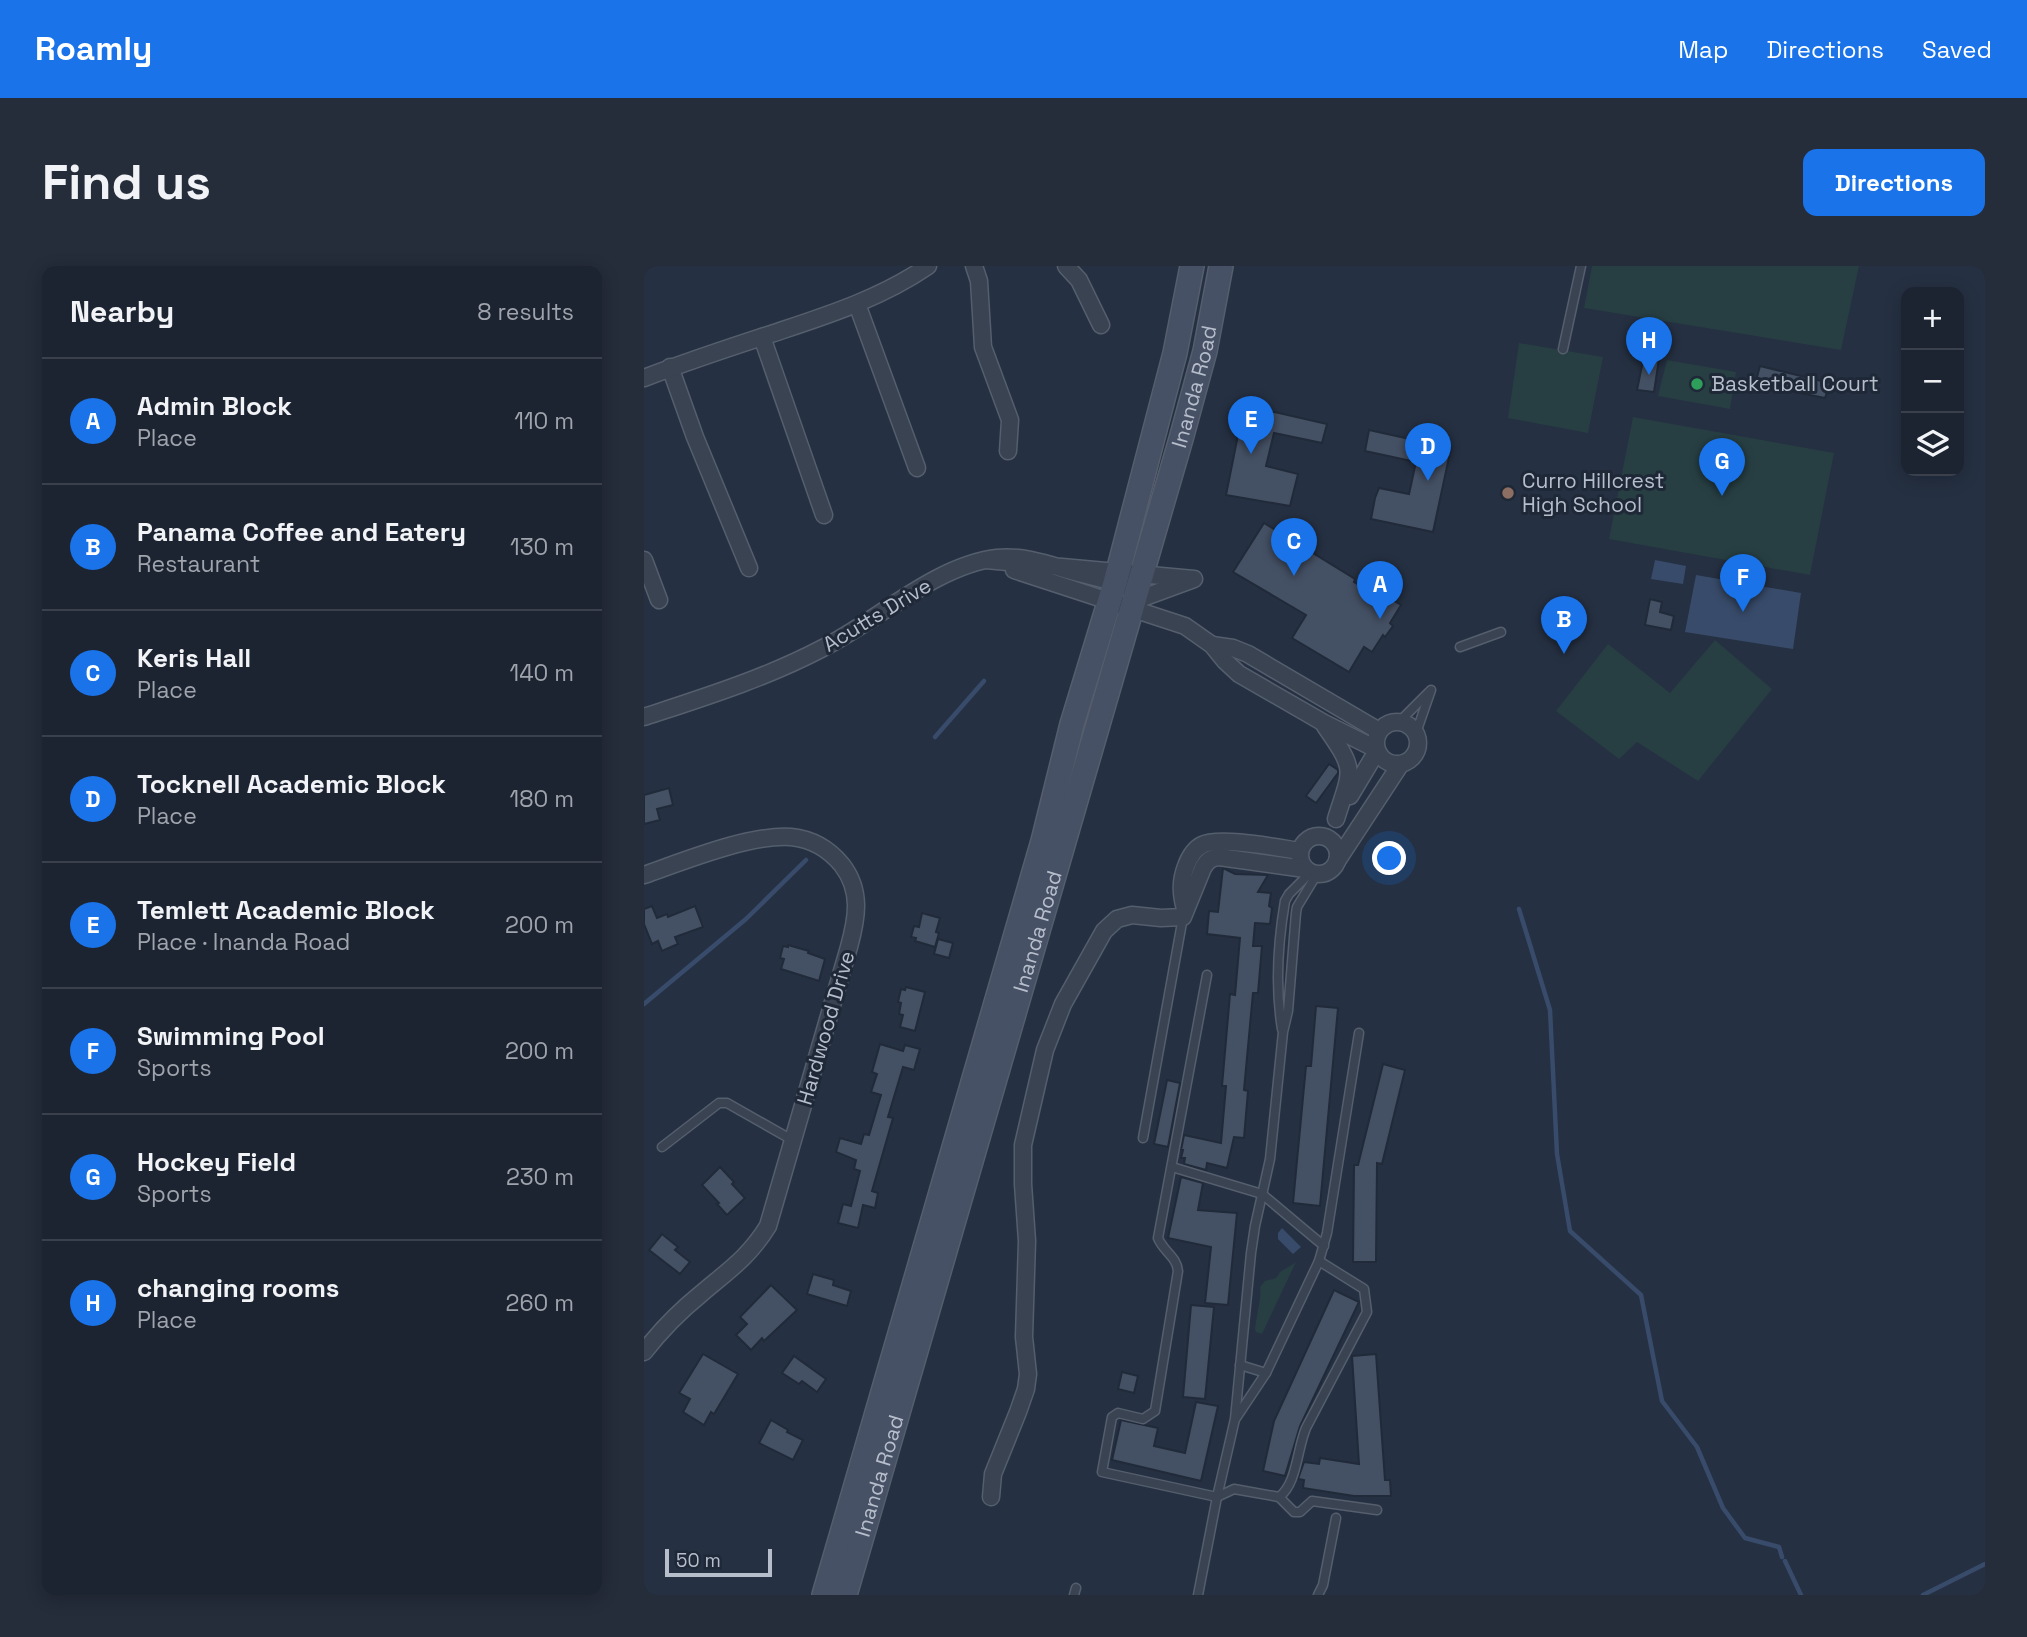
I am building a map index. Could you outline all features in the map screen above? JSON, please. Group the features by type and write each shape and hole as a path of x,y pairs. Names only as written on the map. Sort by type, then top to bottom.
{"main road":[{"name":"Inanda Road","path":"824,1595 1043,841 1072,724 1115,583 1175,353 1192,266"},
{"name":"Inanda Road","path":"845,1595 1137,592 1205,351 1221,266"}],"street":[{"path":"644,378 857,304 928,266"},
{"path":"974,266 979,281 983,347 1010,420 1008,452"},
{"path":"1066,266 1079,280 1101,325"},
{"path":"857,304 917,468"},
{"path":"762,337 824,515"},
{"path":"670,367 695,437 749,568"},
{"name":"Acutts Drive","path":"644,718 796,662 847,635 934,580 970,564 998,558 1029,560 1115,583 1137,592"},
{"path":"644,560 659,600"},
{"path":"986,560 1194,579 1145,597 1137,592"},
{"path":"986,560 1185,626 1212,645 1239,674 1376,750"},
{"path":"1212,645 1233,648 1248,654 1379,731"},
{"path":"991,1497 993,1474 1026,1390 1028,1374 1024,1337 1027,1241 1023,1145 1045,1050 1062,1004 1104,931 1116,919 1132,915 1161,918 1184,913 1207,861 1212,858 1311,872 1329,871 1400,765 1412,759 1416,753 1416,733 1399,722 1388,724 1379,731 1375,741 1376,750 1382,759 1387,763 1400,765"},
{"path":"1324,723 1346,757 1349,767 1348,785 1336,819"},
{"path":"1326,837 1376,750"},
{"path":"1311,872 1300,857 1300,851 1307,840 1320,836 1332,841 1336,847 1337,861"},
{"name":"Hardwood Drive","path":"644,875 709,852 767,838 791,837 809,841 835,857 848,873 857,902 856,918 768,1227 744,1259 677,1316 644,1352"},
{"path":"1184,913 1182,878 1191,856 1204,843 1219,841 1300,851"}],"lane":[{"path":"1563,349 1581,266"},
{"path":"1460,647 1502,632"},
{"path":"1399,722 1432,690 1416,733"},
{"path":"1283,1032 1278,986 1284,909 1289,894 1311,872"},
{"path":"1198,1595 1235,1419 1251,1253 1270,1159 1283,1032 1288,1011 1296,913 1311,872"},
{"path":"1284,909 1296,913"},
{"path":"1143,1138 1184,913"},
{"path":"1206,975 1158,1238 1178,1264 1178,1271 1155,1411 1143,1419 1118,1413 1112,1417 1102,1472 1217,1497 1234,1489 1279,1497 1294,1512 1300,1512 1312,1501 1377,1510"},
{"path":"1235,1419 1266,1373 1324,1246 1359,1033"},
{"path":"662,1147 719,1103 726,1103 794,1141"},
{"path":"1172,1167 1262,1194 1324,1246"},
{"path":"1279,1497 1290,1486 1301,1439 1311,1416 1367,1312 1364,1289 1319,1261"},
{"path":"1240,1365 1266,1373"},
{"path":"1318,1595 1323,1585 1336,1518"}],"green space":[{"path":"1592,266 1859,266 1841,350 1584,308"},
{"path":"1519,343 1603,357 1588,433 1508,418"},
{"name":"Basketball Court","path":"1667,360 1736,372 1730,409 1658,396"},
{"path":"1633,417 1834,453 1810,575 1609,539"},
{"path":"1715,640 1772,689 1698,781 1637,742 1619,759 1556,711 1608,644 1670,693"},
{"path":"1296,1262 1262,1334 1256,1332 1260,1287"}],"water":[{"path":"1655,560 1686,566 1683,584 1651,579"},
{"path":"1696,575 1801,593 1793,649 1685,632"},
{"path":"1282,1228 1301,1247 1293,1254 1278,1239"}],"building":[{"path":"1644,356 1659,359 1654,392 1637,390"},
{"path":"1760,366 1830,383 1825,398 1755,384"},
{"path":"1244,405 1327,424 1322,443 1274,433 1266,466 1298,474 1290,506 1226,495"},
{"path":"1369,430 1451,448 1433,532 1371,519 1379,488 1409,494 1416,462 1365,451"},
{"path":"1264,523 1355,579 1354,582 1401,605 1390,623 1393,626 1385,637 1383,635 1372,652 1364,647 1349,672 1292,638 1306,615 1233,572"},
{"path":"1650,599 1662,602 1660,612 1674,616 1671,630 1645,625"},
{"path":"1329,764 1338,770 1338,773 1316,803 1306,796"},
{"path":"669,788 673,805 657,809 660,820 644,824 644,795"},
{"path":"1223,868 1235,874 1268,875 1258,892 1271,893 1269,906 1272,908 1270,924 1255,923 1253,946 1262,946 1258,993 1253,993 1244,1090 1248,1091 1244,1138 1234,1137 1227,1168 1207,1163 1206,1170 1184,1164 1185,1158 1181,1158 1181,1150 1184,1135 1221,1143 1226,1086 1222,1086 1230,994 1235,995 1240,938 1207,934 1209,911 1218,912"},
{"path":"652,906 657,918 667,914 668,917 695,906 703,927 675,937 678,944 662,951 658,941 652,944 644,924 644,909"},
{"path":"922,913 940,918 935,947 915,941 916,938 911,937 914,926 919,927"},
{"path":"938,939 953,943 949,958 934,954"},
{"path":"788,945 825,959 819,981 781,969 784,959 780,958 783,946"},
{"path":"906,987 925,992 915,1031 900,1027 903,1015 899,1014 901,1003 898,1002 901,989 905,990"},
{"path":"1316,1006 1338,1008 1320,1206 1293,1203 1306,1066 1311,1066"},
{"path":"880,1044 903,1051 905,1045 920,1049 914,1070 903,1067 888,1117 893,1118 872,1191 878,1193 875,1208 863,1205 858,1228 838,1223 843,1204 851,1206 860,1171 854,1169 856,1160 836,1152 840,1138 861,1144 864,1134 869,1135 881,1095 871,1092 877,1074 872,1072"},
{"path":"1383,1064 1405,1070 1382,1164 1377,1163 1376,1262 1353,1262 1354,1165 1358,1165"},
{"path":"1167,1080 1180,1083 1168,1147 1154,1144"},
{"path":"720,1167 745,1198 727,1215 702,1185"},
{"path":"1181,1177 1203,1183 1198,1210 1237,1213 1228,1305 1205,1303 1211,1247 1168,1238"},
{"path":"662,1234 678,1247 675,1250 690,1262 680,1274 649,1250"},
{"path":"813,1274 834,1280 833,1285 851,1291 847,1306 807,1294"},
{"path":"771,1285 797,1310 751,1350 736,1335 747,1324 740,1317"},
{"path":"1334,1290 1359,1302 1300,1426 1285,1476 1263,1471 1274,1421"},
{"path":"1191,1305 1214,1307 1205,1399 1183,1397"},
{"path":"703,1354 738,1374 714,1414 711,1412 704,1425 683,1412 690,1399 679,1393"},
{"path":"1376,1354 1385,1480 1390,1480 1391,1496 1354,1496 1303,1488 1304,1480 1298,1479 1304,1462 1319,1464 1320,1458 1359,1464 1352,1356"},
{"path":"794,1356 826,1379 817,1392 802,1381 799,1384 782,1373"},
{"path":"1122,1372 1138,1376 1134,1393 1118,1389"},
{"path":"1196,1402 1218,1406 1201,1481 1112,1460 1121,1420 1158,1428 1154,1446 1185,1453"},
{"path":"771,1420 803,1440 793,1460 759,1443"}],"waterway":[{"path":"935,737 984,681"},
{"path":"644,1004 746,919 806,860"},
{"path":"1519,909 1550,1010 1557,1154 1570,1231 1641,1295 1662,1401 1697,1447 1723,1508 1745,1538 1779,1547 1782,1557"},
{"path":"1785,1561 1801,1595"},
{"path":"1923,1595 1985,1564"}],"place":[{"name":"changing rooms","path":"1649,375"},
{"name":"Basketball Court","path":"1697,384"},
{"name":"Temlett Academic Block","path":"1251,454"},
{"name":"Tocknell Academic Block","path":"1428,481"},
{"name":"Curro Hillcrest High School","path":"1508,493"},
{"name":"Hockey Field","path":"1722,496"},
{"name":"Keris Hall","path":"1294,576"},
{"name":"Swimming Pool","path":"1743,612"},
{"name":"Admin Block","path":"1380,619"},
{"name":"Panama Coffee and Eatery","path":"1564,654"}]}
